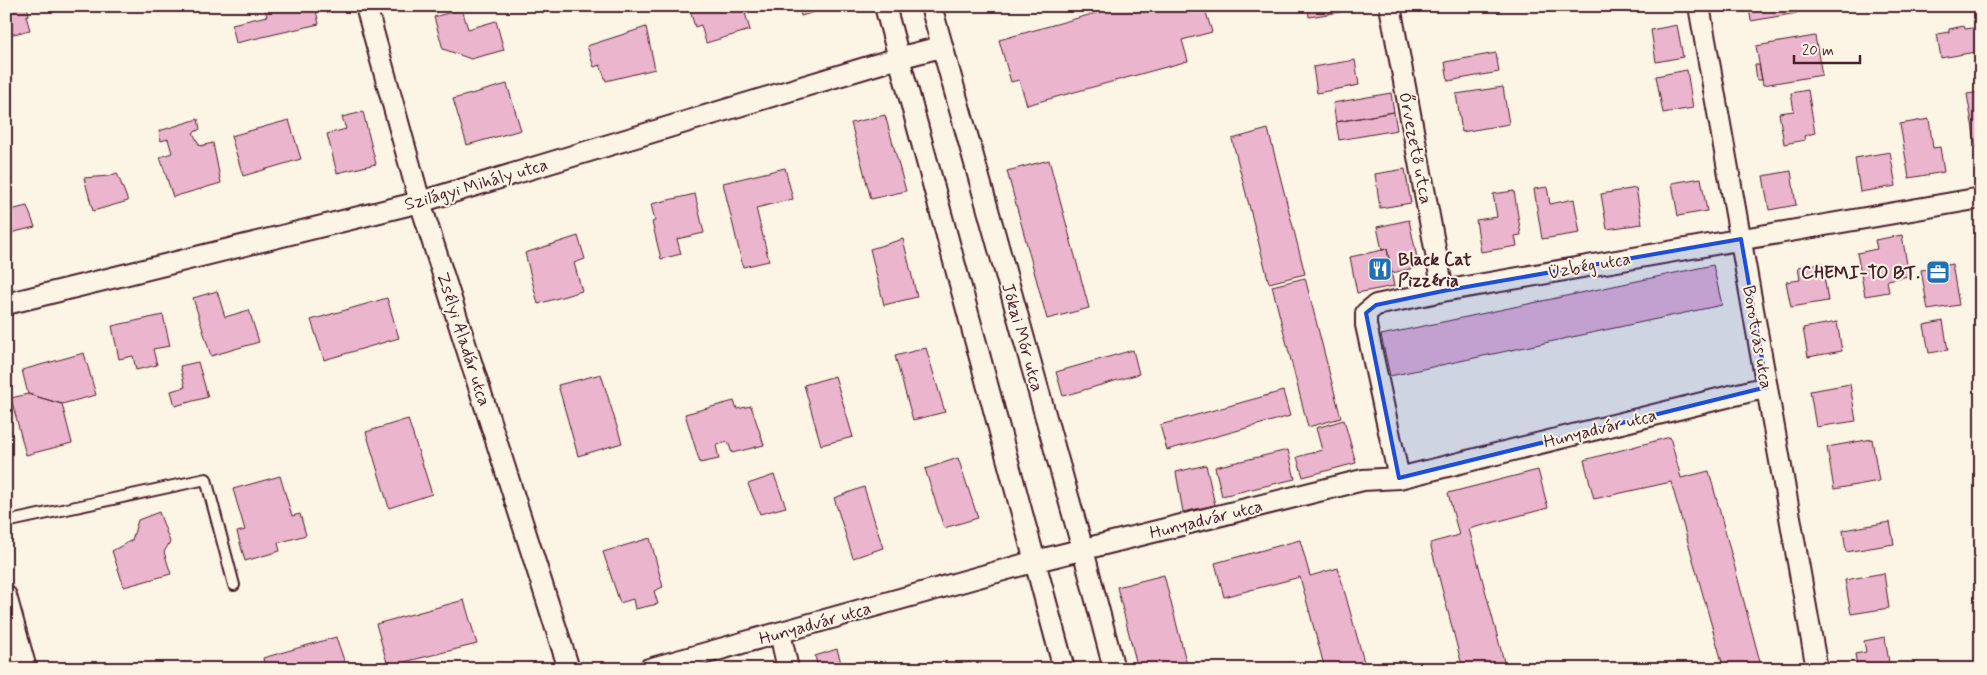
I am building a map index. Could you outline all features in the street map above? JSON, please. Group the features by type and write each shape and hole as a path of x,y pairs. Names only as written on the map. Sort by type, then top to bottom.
{"street":[{"name":"Zsélyi Aladár utca","path":"366,6 420,202 569,669"},
{"path":"885,6 1064,669"},
{"name":"Jókai Mór utca","path":"930,6 1083,550 1114,669"},
{"name":"Őrvezető utca","path":"1390,6 1443,291"},
{"name":"Borotvás utca","path":"1699,6 1817,669"},
{"name":"Szilágyi Mihály utca","path":"6,304 420,202 898,58 941,47"},
{"name":"Üzbég utca","path":"1399,478 1366,325 1366,313 1376,305 1443,291 1981,198"},
{"name":"Hunyadvár utca","path":"649,669 1036,561 1363,480 1399,478 1767,387"},
{"path":"6,596 26,669"},
{"path":"780,633 788,669"}],"lane":[{"path":"6,522 206,479 234,585"}],"highlighted area":[{"path":"1741,239 1767,387 1399,478 1366,313 1376,305 1443,291"}],"building":[{"path":"6,6 27,6 29,15 26,16 30,30 6,36"},
{"path":"264,6 315,6 319,24 236,43 232,24 267,16"},
{"path":"743,6 750,30 706,43 701,25 695,27 689,7"},
{"path":"799,6 835,6 801,16"},
{"path":"1121,6 1204,6 1212,32 1182,40 1188,61 1027,105 1019,80 1011,82 999,40"},
{"path":"1308,6 1345,6 1346,11 1309,17"},
{"path":"1749,6 1796,6 1797,13 1751,21"},
{"path":"462,9 468,29 496,21 504,50 471,59 443,49 434,17"},
{"path":"1677,25 1683,57 1656,62 1651,30"},
{"path":"1964,26 1965,29 1981,27 1981,51 1941,58 1937,34"},
{"path":"646,27 655,69 606,81 600,65 594,67 587,46"},
{"path":"1815,36 1822,75 1763,85 1756,46"},
{"path":"1496,53 1499,72 1448,81 1445,62"},
{"path":"1355,60 1359,85 1317,93 1313,67"},
{"path":"1755,65 1759,65 1762,80 1757,80"},
{"path":"1687,70 1693,108 1663,113 1656,76"},
{"path":"507,84 521,130 467,145 453,99"},
{"path":"1503,87 1509,124 1462,132 1456,94"},
{"path":"1808,90 1815,133 1804,136 1805,140 1784,144 1779,113 1794,111 1791,93"},
{"path":"1981,92 1981,146 1976,147 1967,94"},
{"path":"1391,93 1394,112 1336,122 1333,103"},
{"path":"363,112 376,164 337,173 327,134 346,129 342,117"},
{"path":"1394,112 1397,130 1339,140 1336,122"},
{"path":"885,115 906,191 871,199 851,123"},
{"path":"198,119 200,129 193,133 200,146 213,143 221,183 173,197 160,157 172,153 168,139 161,141 159,131"},
{"path":"1929,119 1933,148 1940,147 1944,172 1909,178 1900,124"},
{"path":"289,120 301,159 243,176 231,136"},
{"path":"1268,129 1305,274 1269,283 1232,139"},
{"path":"1890,152 1896,186 1860,192 1855,158"},
{"path":"1049,160 1089,308 1047,319 1007,171"},
{"path":"785,168 793,199 756,208 769,261 743,267 723,183"},
{"path":"1405,169 1411,203 1380,208 1375,174"},
{"path":"1791,171 1796,205 1769,210 1763,176"},
{"path":"117,173 128,201 93,211 84,178 109,176"},
{"path":"1701,178 1707,211 1678,216 1672,183"},
{"path":"1547,187 1550,204 1574,199 1580,233 1542,239 1534,189"},
{"path":"1636,188 1642,224 1607,229 1601,194"},
{"path":"1514,191 1521,235 1515,236 1517,246 1481,252 1476,220 1497,217 1493,194"},
{"path":"695,194 704,233 677,239 681,254 661,259 652,222 655,221 651,204"},
{"path":"27,206 35,227 6,234 6,211"},
{"path":"1409,220 1419,267 1392,273 1387,249 1382,250 1377,227"},
{"path":"1902,235 1909,276 1887,280 1889,292 1865,296 1857,253 1877,249 1875,240"},
{"path":"578,236 585,259 574,263 582,291 538,304 525,253"},
{"path":"903,239 917,297 884,305 870,249"},
{"path":"1387,249 1394,286 1357,293 1350,257"},
{"path":"1822,263 1828,301 1791,307 1786,282 1800,280 1798,267"},
{"path":"1952,264 1959,305 1928,310 1921,270"},
{"path":"1713,265 1722,305 1390,376 1381,335"},
{"path":"1305,278 1341,418 1308,427 1272,286"},
{"path":"217,291 225,317 249,310 259,342 211,356 193,298"},
{"path":"387,298 399,338 324,360 311,320"},
{"path":"163,315 170,346 153,349 157,365 136,370 133,356 119,359 112,326"},
{"path":"1943,321 1948,350 1929,353 1924,325"},
{"path":"1837,322 1842,351 1808,357 1803,328"},
{"path":"926,348 945,412 913,420 895,356"},
{"path":"1133,350 1139,374 1063,396 1056,372"},
{"path":"84,353 96,395 62,404 28,394 22,370"},
{"path":"198,362 208,397 175,406 171,391 185,387 180,366"},
{"path":"601,374 622,443 578,456 558,385"},
{"path":"835,376 853,437 821,445 804,385"},
{"path":"1850,384 1856,421 1816,427 1810,391"},
{"path":"1283,391 1290,416 1167,450 1160,425"},
{"path":"28,394 62,404 72,443 26,455 11,398"},
{"path":"734,401 737,409 751,406 764,445 732,453 728,442 716,445 719,459 700,463 685,414"},
{"path":"408,419 432,494 389,508 366,432"},
{"path":"1344,420 1356,463 1303,477 1297,457 1322,450 1316,428"},
{"path":"1670,437 1681,478 1709,471 1762,669 1724,669 1671,482 1594,499 1584,460"},
{"path":"1872,439 1879,481 1834,489 1827,447"},
{"path":"1288,450 1295,479 1222,496 1215,467"},
{"path":"958,458 978,518 944,528 925,469"},
{"path":"1206,465 1215,505 1183,512 1176,472"},
{"path":"1538,470 1548,508 1469,529 1506,669 1463,669 1430,543 1459,535 1448,493"},
{"path":"774,475 786,507 760,514 748,484"},
{"path":"280,476 292,516 300,514 306,535 278,543 280,551 245,561 237,532 245,530 233,489"},
{"path":"864,487 883,548 853,558 834,498"},
{"path":"159,512 170,542 164,552 171,574 124,587 112,551 132,540 138,520"},
{"path":"1890,522 1894,544 1846,552 1843,530"},
{"path":"650,538 663,587 654,591 658,604 635,609 633,599 620,603 603,552"},
{"path":"1300,540 1310,576 1338,568 1366,669 1325,669 1300,577 1224,597 1215,563"},
{"path":"1884,573 1889,608 1851,614 1845,580"},
{"path":"1164,575 1188,669 1138,669 1117,587"},
{"path":"464,600 477,644 388,666 376,624"},
{"path":"336,637 347,669 265,669 263,658"},
{"path":"1885,637 1890,669 1868,669 1868,664 1857,666 1855,654 1866,652 1864,641"},
{"path":"837,649 842,666 833,669 818,669 815,656"},
{"path":"970,662 972,669 947,669"}],"place":[{"name":"Black Cat Pizzéria","path":"1380,269"},
{"name":"CHEMI-TO BT.","path":"1938,272"}]}
